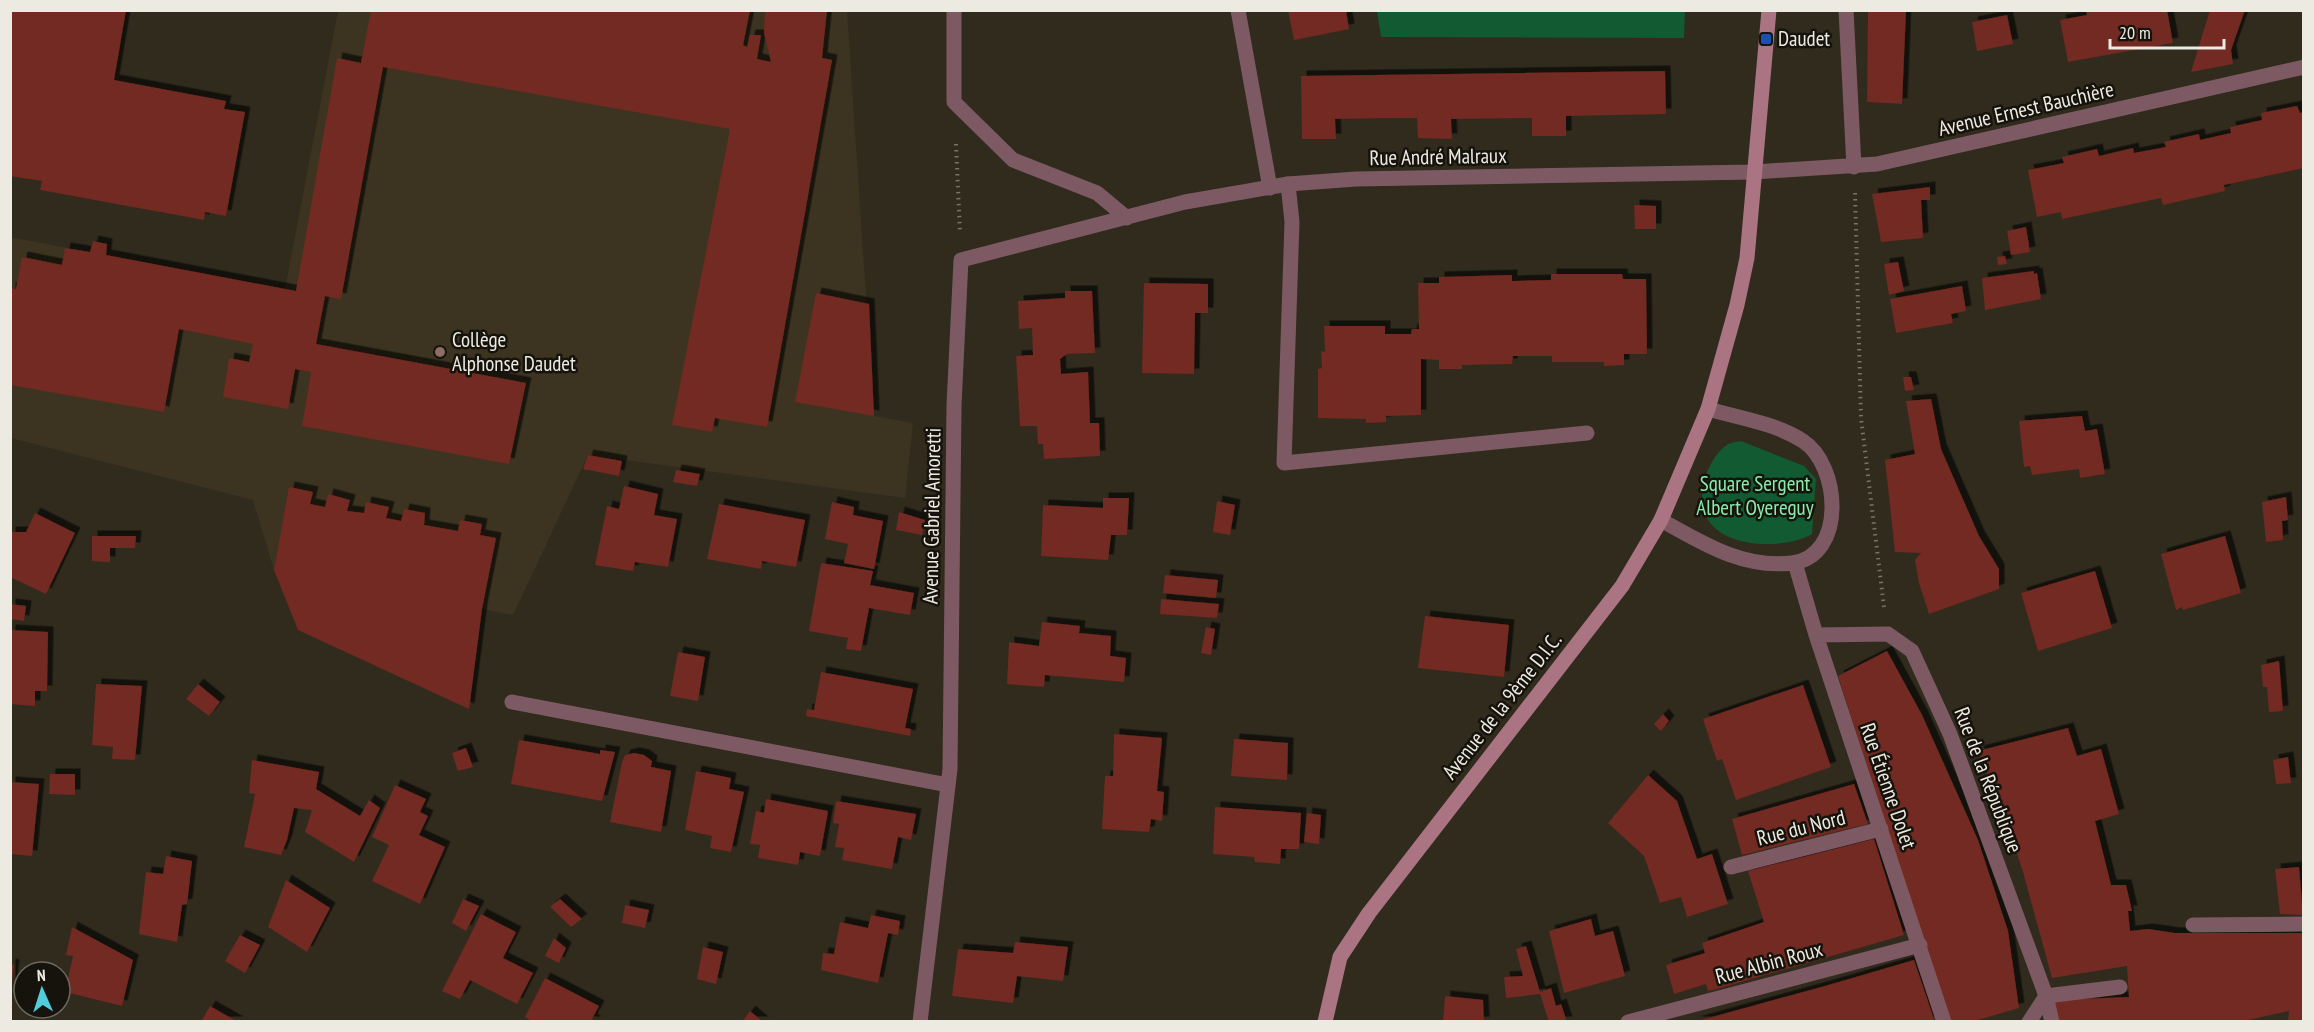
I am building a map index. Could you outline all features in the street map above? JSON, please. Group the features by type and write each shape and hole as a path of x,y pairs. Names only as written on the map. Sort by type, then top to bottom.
{"main road":[{"path":"1754,172 1769,10"},
{"name":"Avenue de la 9ème D.I.C.","path":"1325,1022 1340,957 1369,913 1622,586 1661,520 1708,409 1737,304 1747,258 1754,172"}],"street":[{"path":"954,10 954,102 1013,160 1097,193 1126,218"},
{"path":"1238,10 1270,188"},
{"path":"1846,10 1854,166"},
{"name":"Avenue Ernest Bauchière","path":"1754,172 1877,164 2304,67"},
{"name":"Rue André Malraux","path":"961,261 1185,202 1288,184 1356,179 1754,172"},
{"path":"1288,184 1292,222 1284,463 1587,433"},
{"name":"Avenue Gabriel Amoretti","path":"920,1022 948,785 954,405 961,261"},
{"path":"1661,520 1716,551 1757,563 1795,563 1812,554 1823,542 1833,515 1832,491 1824,464 1804,442 1776,428 1708,409"},
{"name":"Rue Étienne Dolet","path":"1795,563 1816,635 1944,1022"},
{"path":"1816,635 1888,634"},
{"name":"Rue de la République","path":"1888,634 1912,651 1950,734 2046,996 2052,1022"},
{"path":"512,702 948,785"},
{"name":"Rue du Nord","path":"1731,867 1881,830"},
{"path":"2193,925 2304,924"},
{"name":"Rue Albin Roux","path":"1628,1022 1920,945"},
{"path":"2030,1022 2046,996 2120,987"}],"path":[{"path":"954,102 961,261"},
{"path":"1854,166 1861,418 1888,634"}],"shaded area":[{"name":"Collège Alphonse Daudet","path":"338,11 847,11 874,416 913,423 905,498 588,455 513,615 482,609 469,709 298,630 274,570 253,500 11,438 10,237 285,289"}],"green space":[{"path":"1377,10 1685,11 1684,38 1381,37"},
{"name":"Square Sergent Albert Oyereguy","path":"1741,441 1804,466 1816,479 1812,534 1786,543 1754,543 1725,535 1714,527 1703,507 1705,479 1718,453 1724,447"}],"building":[{"path":"10,10 126,10 114,80 226,101 224,109 245,112 226,216 205,212 204,220 40,190 42,181 10,176"},
{"path":"371,10 750,10 743,45 747,47 750,35 761,35 757,59 771,62 764,33 765,10 827,10 822,58 832,60 767,427 715,418 712,432 672,425 730,129 383,67 341,299 325,296 316,344 526,383 509,464 302,426 311,372 295,369 288,409 223,397 229,358 249,362 253,344 179,329 164,412 10,385 10,288 16,289 22,257 62,265 65,248 90,252 93,241 107,244 106,255 296,291 337,58 361,63"},
{"path":"1288,10 1346,10 1349,29 1294,40"},
{"path":"1868,10 1906,10 1902,104 1867,102"},
{"path":"2086,10 2167,10 2173,43 2068,62 2060,20 2087,15"},
{"path":"2210,10 2245,10 2231,50 2233,64 2191,72"},
{"path":"2007,15 2013,44 1977,51 1972,22"},
{"path":"1665,71 1666,114 1566,116 1566,136 1532,136 1532,118 1451,119 1452,139 1418,138 1417,118 1391,118 1335,119 1336,139 1302,139 1301,76"},
{"path":"2297,106 2300,113 2304,112 2304,168 2224,185 2225,191 2163,205 2161,198 2062,219 2061,212 2037,217 2028,170 2064,163 2062,157 2097,149 2099,156 2133,148 2134,153 2166,147 2164,142 2199,134 2200,140 2231,133 2230,127 2262,120 2261,113"},
{"path":"1930,187 1930,200 1921,200 1923,238 1881,242 1872,194"},
{"path":"1634,205 1656,206 1656,229 1635,229"},
{"path":"2026,227 2030,252 2011,255 2007,231"},
{"path":"2005,256 2007,264 1998,265 1997,257"},
{"path":"1898,262 1904,291 1889,295 1884,264"},
{"path":"2034,271 2034,274 2037,273 2041,299 1985,310 1982,278"},
{"path":"1551,274 1622,274 1623,279 1646,279 1647,354 1624,354 1624,365 1604,366 1604,362 1552,362 1552,356 1513,356 1512,364 1462,365 1462,369 1439,369 1439,360 1421,359 1421,415 1386,416 1386,422 1366,423 1366,419 1318,418 1318,369 1322,368 1321,351 1325,352 1324,326 1385,326 1385,334 1411,334 1412,329 1419,329 1418,283 1439,283 1439,277 1512,275 1512,281 1551,280"},
{"path":"1144,283 1208,284 1208,313 1195,313 1194,374 1142,373"},
{"path":"1962,286 1966,311 1951,314 1953,323 1896,333 1890,299"},
{"path":"1065,291 1092,291 1095,353 1067,354 1060,359 1061,374 1088,372 1090,423 1099,423 1100,456 1044,459 1043,444 1038,444 1037,426 1020,426 1016,356 1033,355 1032,328 1019,329 1018,301 1065,298"},
{"path":"816,293 869,304 874,416 795,402"},
{"path":"1903,377 1911,377 1914,390 1905,391"},
{"path":"1931,399 1941,449 1979,536 1999,569 1999,589 1929,614 1919,583 1915,560 1921,553 1895,552 1885,460 1915,454 1906,401"},
{"path":"2082,416 2085,431 2097,429 2105,474 2080,478 2079,469 2032,475 2030,466 2024,467 2019,421"},
{"path":"588,455 622,461 619,476 583,469"},
{"path":"676,470 700,474 697,486 673,482"},
{"path":"624,486 658,494 654,515 677,519 668,567 635,562 633,571 595,565 607,506 619,509"},
{"path":"289,487 313,492 310,504 325,507 328,494 350,500 347,511 364,513 366,502 389,507 386,518 401,521 404,509 425,513 424,525 458,531 460,520 482,524 480,535 496,538 482,609 469,709 298,630 274,570"},
{"path":"2286,497 2288,520 2282,521 2283,540 2266,542 2262,502"},
{"path":"1103,498 1129,498 1127,535 1111,535 1108,560 1041,556 1043,505 1103,508"},
{"path":"1217,501 1235,505 1230,535 1213,532"},
{"path":"832,502 854,507 853,515 883,521 874,569 844,563 848,544 825,539"},
{"path":"719,504 805,520 796,567 762,561 761,569 707,559"},
{"path":"899,512 925,520 922,535 896,530"},
{"path":"35,513 75,533 46,594 10,577 10,532 26,532"},
{"path":"92,536 136,536 135,548 110,548 110,562 92,561"},
{"path":"2225,536 2241,593 2176,610 2161,554"},
{"path":"821,563 873,571 870,585 914,593 910,615 869,608 861,651 846,649 848,638 809,631"},
{"path":"2095,571 2112,628 2038,651 2021,593"},
{"path":"1165,575 1218,580 1216,598 1163,593"},
{"path":"1161,599 1219,604 1217,618 1160,614"},
{"path":"10,604 26,606 24,621 10,619"},
{"path":"1425,616 1509,625 1504,677 1418,668"},
{"path":"1042,622 1080,626 1079,633 1111,636 1110,656 1126,658 1124,682 1045,675 1044,687 1007,684 1009,642 1039,646"},
{"path":"1206,627 1215,629 1211,655 1201,653"},
{"path":"10,630 48,632 47,691 35,691 35,706 10,704"},
{"path":"1887,651 1922,715 1978,840 2008,931 2019,1008 1971,1022 1950,1022 1838,676"},
{"path":"678,652 705,657 698,701 670,696"},
{"path":"2279,661 2283,711 2269,712 2267,687 2263,687 2261,665"},
{"path":"821,672 913,689 905,728 911,729 910,736 806,716 807,709 814,710"},
{"path":"96,684 142,686 135,760 112,759 113,747 92,745"},
{"path":"198,684 220,702 209,716 186,699"},
{"path":"1803,685 1831,767 1736,800 1722,759 1717,761 1703,719"},
{"path":"1663,714 1669,721 1661,731 1654,724"},
{"path":"2068,728 2077,756 2101,749 2119,814 2095,821 2111,885 2126,885 2132,911 2128,911 2130,931 2148,929 2175,933 2304,933 2304,1022 2288,1022 2289,1011 2239,1022 2059,1022 2054,1000 2129,997 2127,966 2052,978 2006,819 1978,751"},
{"path":"1114,734 1162,738 1157,791 1164,792 1162,821 1151,819 1149,832 1102,829 1105,776 1113,776"},
{"path":"1234,739 1288,743 1287,780 1231,776"},
{"path":"519,740 600,754 600,750 615,752 602,801 511,784"},
{"path":"466,748 473,767 458,771 452,753"},
{"path":"634,753 644,755 652,761 651,767 671,771 661,832 610,822 622,762 625,755"},
{"path":"2288,757 2291,783 2276,784 2273,760"},
{"path":"252,760 319,772 316,789 360,816 369,800 380,808 354,862 305,832 312,810 294,808 281,855 244,847 255,794 249,793"},
{"path":"696,771 731,778 729,789 744,792 731,852 710,848 712,836 685,830"},
{"path":"50,774 75,774 75,795 49,794"},
{"path":"1648,775 1677,801 1697,859 1712,854 1728,904 1687,917 1681,897 1660,903 1644,856 1608,823"},
{"path":"10,782 39,784 32,856 10,854"},
{"path":"1854,784 1868,824 1742,855 1732,819"},
{"path":"395,785 426,799 420,812 428,816 419,835 445,847 420,904 372,881 389,845 372,837"},
{"path":"766,799 828,811 820,856 800,852 798,865 758,858 760,845 750,844 756,811 764,813"},
{"path":"836,801 916,814 911,840 898,837 892,869 842,860 844,848 835,847 839,824 833,823"},
{"path":"1215,807 1301,813 1299,849 1281,849 1280,864 1255,862 1254,857 1213,854"},
{"path":"1307,813 1321,815 1319,844 1304,842"},
{"path":"1874,839 1904,935 1717,989 1708,991 1706,984 1674,994 1666,965 1705,953 1702,943 1764,922 1748,871"},
{"path":"166,856 192,861 187,904 182,905 177,942 139,934 146,872 163,874"},
{"path":"2299,867 2303,915 2280,914 2275,869"},
{"path":"286,880 330,908 307,952 268,927"},
{"path":"463,899 479,906 466,931 452,923"},
{"path":"560,899 582,919 571,927 550,907"},
{"path":"625,905 649,910 645,928 622,923"},
{"path":"481,914 516,932 503,958 533,973 517,1004 470,980 460,999 442,991"},
{"path":"871,915 900,921 898,935 888,933 878,983 821,970 823,953 834,954 840,922 868,928"},
{"path":"1591,919 1595,936 1613,931 1625,976 1564,993 1549,931"},
{"path":"72,927 133,960 122,1006 72,994 73,956 66,955"},
{"path":"240,935 260,945 245,973 225,961"},
{"path":"554,938 566,948 559,963 545,956"},
{"path":"1015,942 1068,947 1063,981 1017,976 1013,1003 952,996 958,949 1013,953"},
{"path":"1526,946 1540,992 1551,988 1556,1006 1561,1004 1567,1022 1549,1022 1540,994 1506,998 1504,977 1523,976 1516,949"},
{"path":"703,947 723,952 716,984 697,979"},
{"path":"1914,960 1935,1022 1694,1022 1825,986"},
{"path":"10,964 12,964 12,983 10,983"},
{"path":"545,978 599,1006 592,1019 596,1022 533,1022 525,1017"},
{"path":"1445,996 1483,1000 1484,1022 1443,1022"},
{"path":"210,1006 238,1022 201,1022"},
{"path":"750,1011 763,1022 742,1022"}],"place":[{"name":"Daudet","path":"1766,39"},
{"name":"Collège Alphonse Daudet","path":"440,352"}]}
